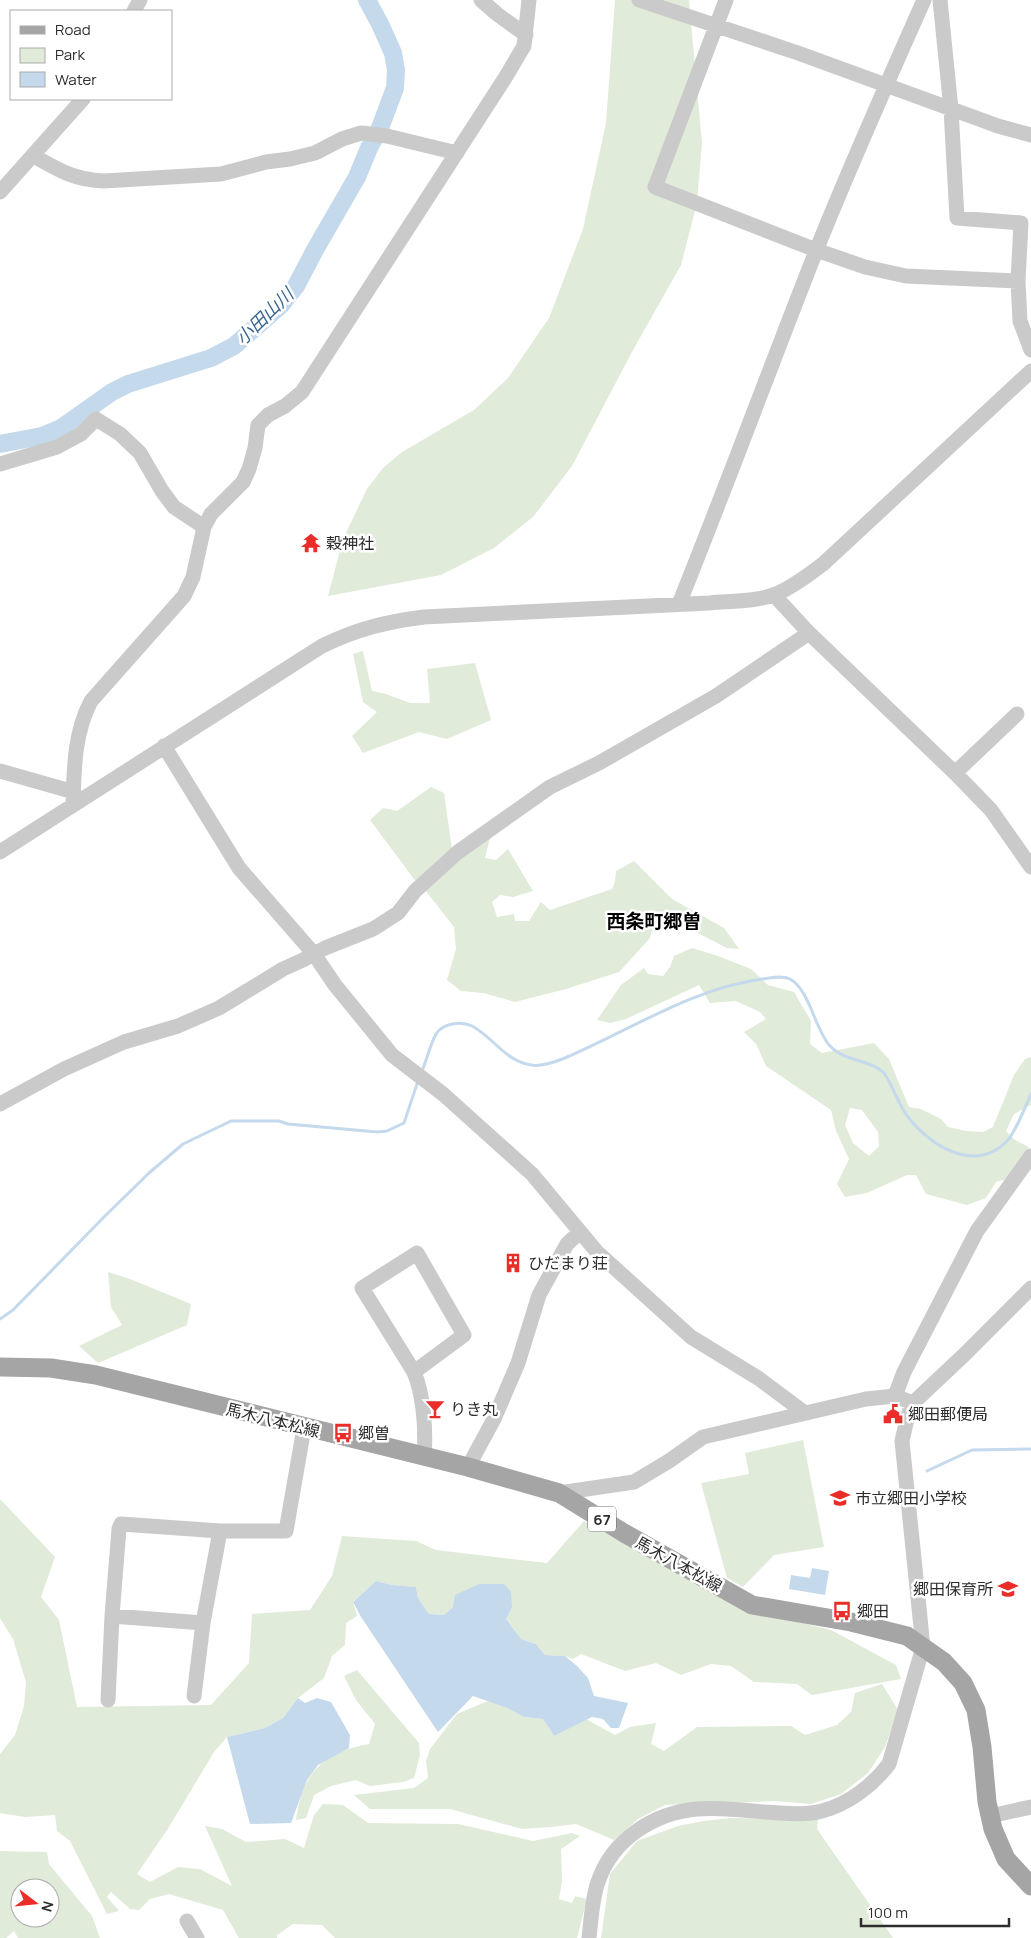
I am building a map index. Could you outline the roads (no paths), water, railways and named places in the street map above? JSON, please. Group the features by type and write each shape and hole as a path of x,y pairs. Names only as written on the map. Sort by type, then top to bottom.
{"main road":[{"name":"馬木八本松線","path":"0,1367 51,1368 96,1375 304,1428 468,1467 559,1493 624,1533 752,1605 851,1622 907,1636 944,1662 963,1683 976,1710 993,1828 1006,1859 1031,1886"}],"street":[{"path":"481,0 526,35"},
{"path":"73,798 78,738 85,712 91,701 184,596 193,577 204,527 211,514 243,482 255,448 258,425 268,415 285,406 302,392 506,78 524,46 529,0"},
{"path":"639,0 717,25 998,126 1031,135"},
{"path":"726,0 655,187 816,250 865,267 906,276 1018,281"},
{"path":"679,604 754,416 816,250 924,0"},
{"path":"940,0 951,109 957,218 1021,223 1018,281 1020,321 1031,350"},
{"path":"0,192 82,100"},
{"path":"34,156 66,174 89,180 104,181 221,174 266,162 315,153 342,139 360,133 387,136 457,153"},
{"path":"0,852 73,798 164,746 322,646 345,634 387,622 424,617 679,604 753,599 774,595 791,586 822,564 1031,371"},
{"path":"0,464 56,447 82,434 96,419 120,434 140,453 162,491 174,507 204,527"},
{"path":"774,595 809,633 991,810 1031,867"},
{"path":"0,1104 64,1069 124,1042 178,1026 219,1008 283,969 325,948 374,929 398,913 415,891 458,852 550,787 598,763 716,696 809,633"},
{"path":"955,773 1017,714"},
{"path":"164,746 239,868 314,954 335,985 392,1055 430,1084 532,1174 597,1252 691,1337 758,1378 805,1413"},
{"path":"0,771 73,798"},
{"path":"895,1396 904,1372 977,1231 1031,1156"},
{"path":"468,1467 494,1419 518,1363 539,1295 567,1244 580,1232"},
{"path":"414,1372 464,1335 417,1253 362,1288 414,1372 421,1388 424,1457"},
{"path":"589,1938 598,1882 604,1868 620,1844 633,1832 649,1822 675,1813 696,1809 800,1814 823,1811 845,1803 879,1776 889,1764 923,1647 902,1441 908,1415 913,1403 1031,1288"},
{"path":"559,1493 634,1482 669,1461 703,1437 866,1400 895,1396 913,1403"},
{"path":"108,1700 112,1616 119,1529 121,1524 220,1531 286,1531 304,1428"},
{"path":"194,1696 203,1623 220,1531"},
{"path":"112,1616 203,1623"},
{"path":"990,1816 1031,1807"},
{"path":"187,1921 198,1938"}],"water":[{"path":"812,1568 829,1571 825,1595 789,1589 791,1575 810,1578"},
{"path":"376,1581 392,1585 416,1587 418,1598 429,1614 444,1615 453,1607 455,1595 479,1584 504,1584 511,1592 512,1608 506,1619 521,1639 536,1644 545,1655 565,1656 588,1678 594,1696 628,1703 619,1728 611,1728 603,1719 592,1717 554,1736 543,1719 524,1717 507,1708 473,1696 438,1732 361,1617 353,1602"},
{"path":"298,1698 305,1703 317,1698 331,1702 350,1735 349,1748 318,1765 307,1780 291,1823 250,1824 227,1737 265,1728 283,1718"}],"waterway":[{"name":"小田山川","path":"0,444 42,436 61,428 112,392 128,384 211,358 234,346 281,305 296,286 357,177 380,128 395,88 396,70 393,53 367,0"},
{"path":"422,1071 436,1034 448,1025 468,1024 514,1059 531,1065 544,1065 565,1058 685,1001 736,984 780,977 790,979 803,992 820,1030 830,1046 843,1055 871,1065 883,1072 908,1117 929,1138 941,1146 968,1156 982,1155 995,1150 1008,1140 1018,1124 1031,1094"},
{"path":"0,1319 13,1310 149,1173 183,1144 231,1121 279,1121 288,1124 377,1132 387,1131 404,1123 418,1081"},
{"path":"927,1471 972,1450 1031,1449"}],"place":[{"name":"穀神社","path":"311,543"},
{"name":"ひだまり荘","path":"513,1263"},
{"name":"りき丸","path":"435,1409"},
{"name":"郷田郵便局","path":"893,1414"},
{"name":"郷曽","path":"343,1433"},
{"name":"市立郷田小学校","path":"840,1498"},
{"name":"郷田保育所","path":"1008,1589"},
{"name":"郷田","path":"842,1611"}],"district":[{"name":"西条町郷曽","path":"654,921"}]}
